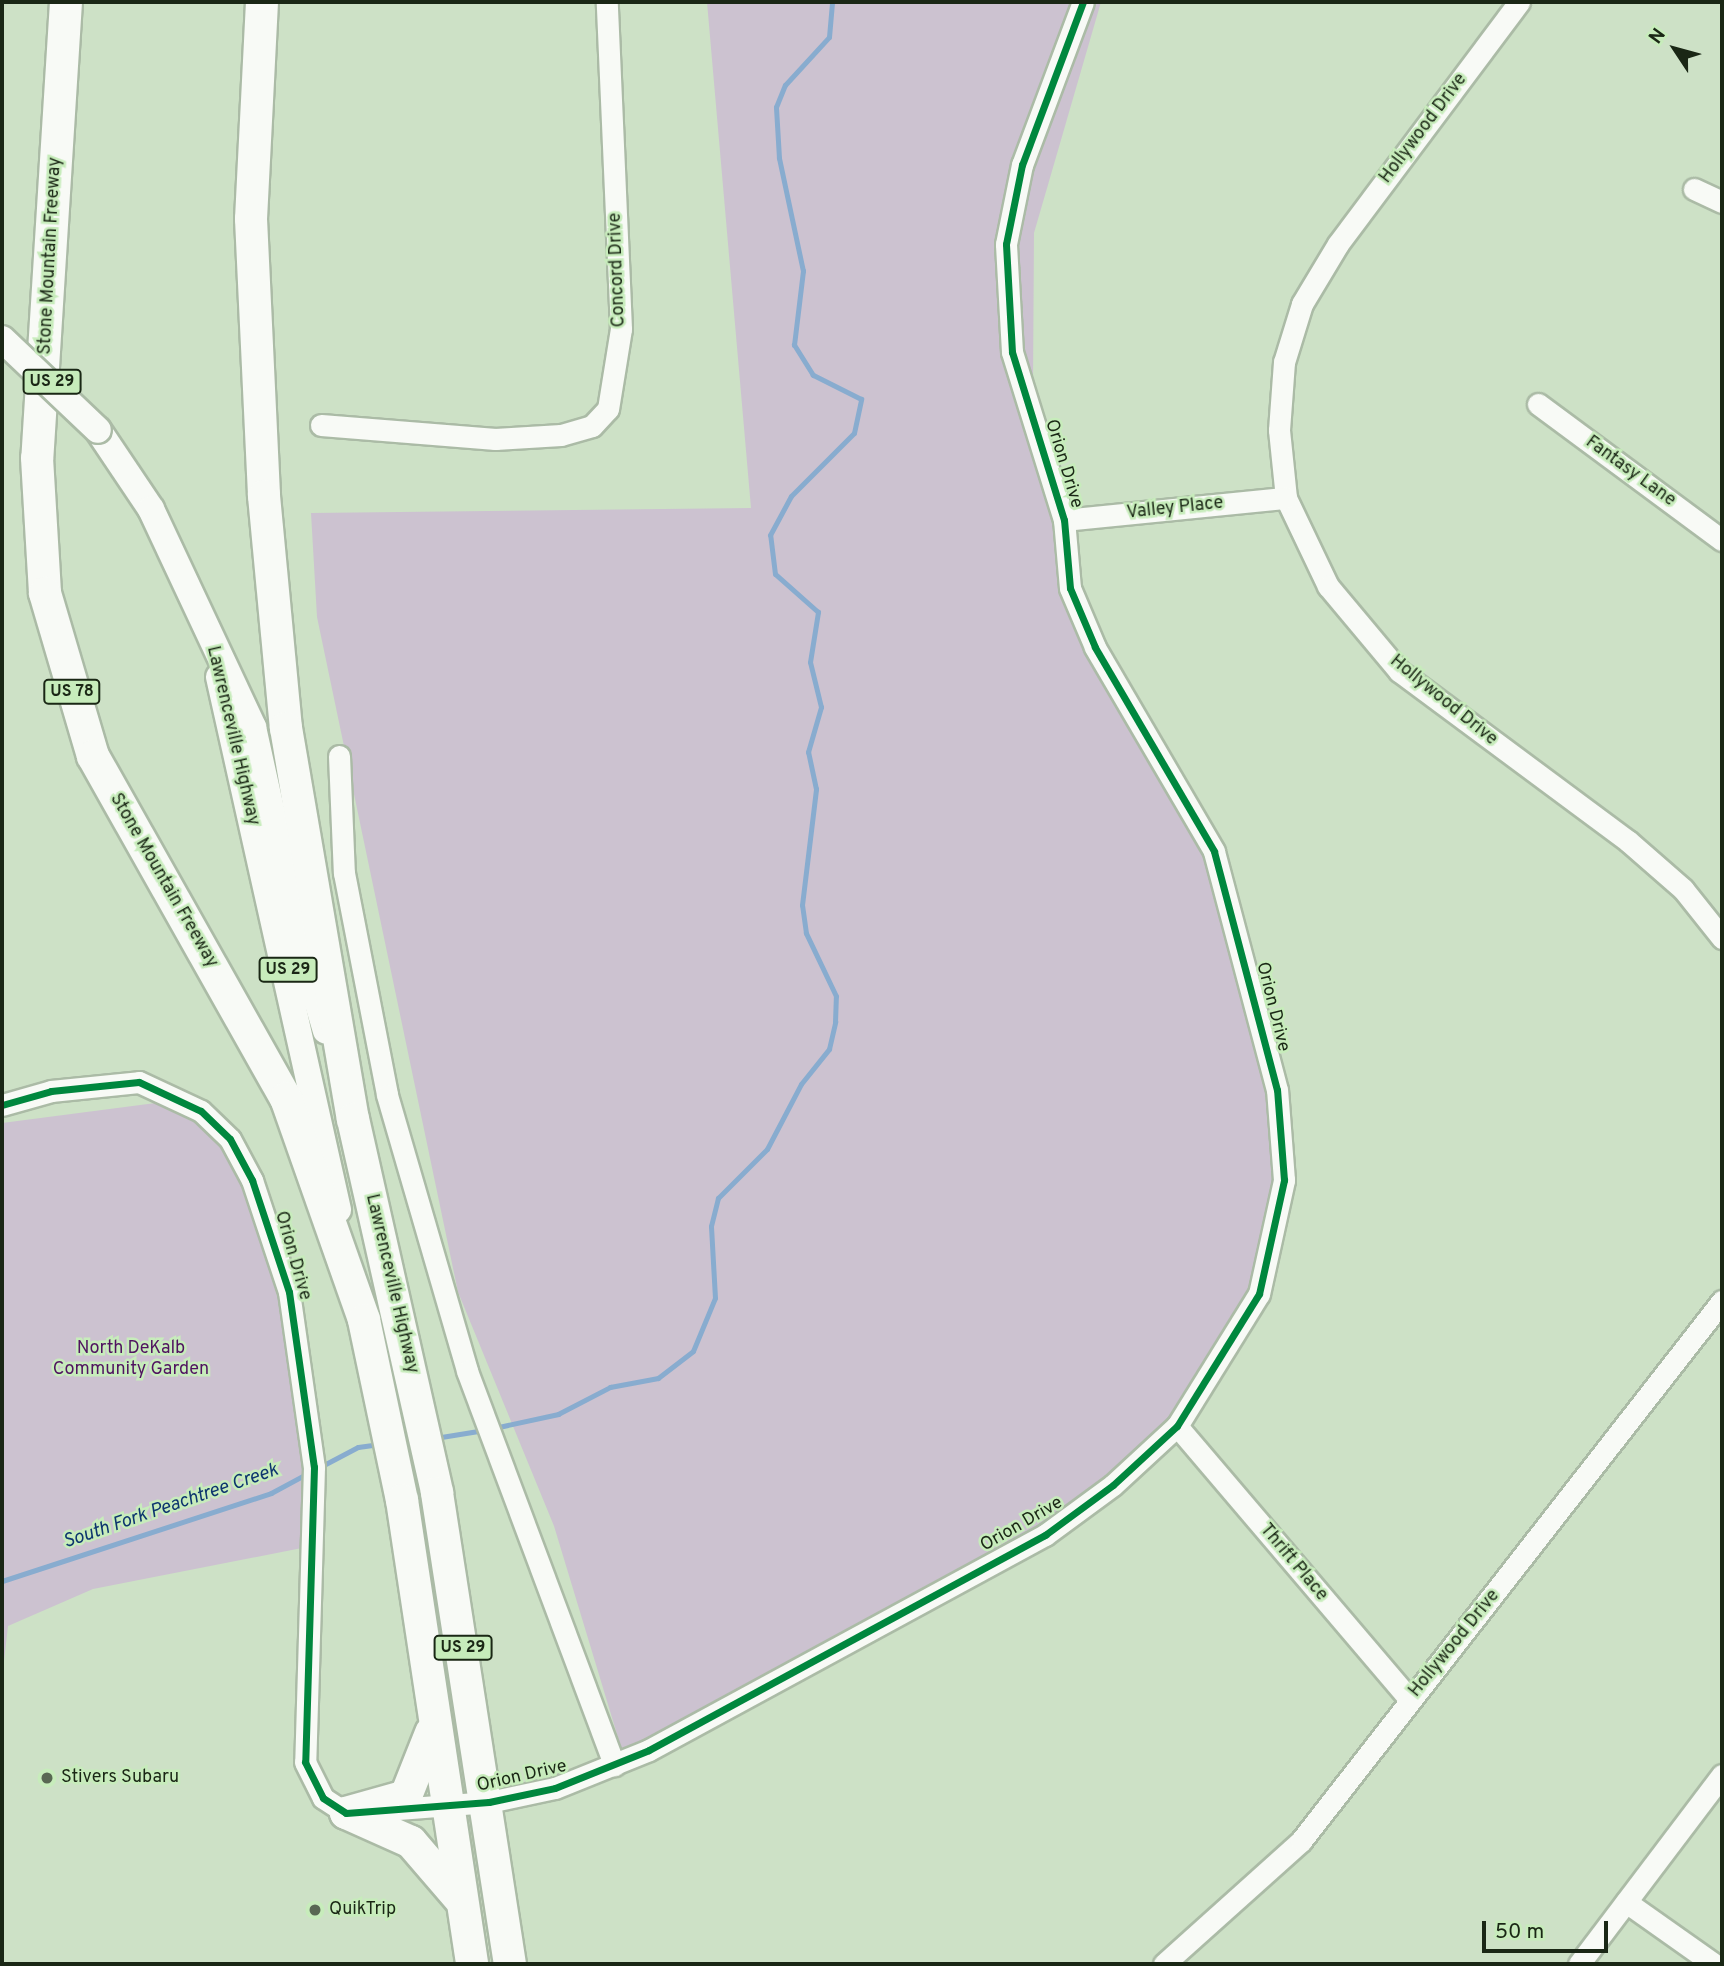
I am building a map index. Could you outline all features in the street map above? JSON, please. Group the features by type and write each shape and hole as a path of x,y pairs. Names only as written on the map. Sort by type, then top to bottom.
{"highway":[{"name":"Stone Mountain Freeway","path":"66,2 37,458 45,593 93,756 286,1098 364,1320"},
{"path":"262,2 251,219 264,496 286,728 353,1119"},
{"name":"Lawrenceville Highway","path":"353,1119 437,1493 489,1802 510,1964"},
{"name":"Lawrenceville Highway","path":"364,1320 379,1406 402,1500 472,1964"},
{"path":"346,1812 407,1796 423,1766 434,1719"},
{"path":"346,1812 411,1842 463,1903"}],"main road":[{"name":"Lawrenceville Highway","path":"2,339 98,430 151,509 254,727 302,949 353,1119"},
{"name":"Lawrenceville Highway","path":"206,621 364,1320"}],"street":[{"name":"Concord Drive","path":"321,425 495,439 561,435 592,426 608,409 621,329 607,2"},
{"name":"Orion Drive","path":"2,1105 51,1091 139,1082 201,1111 230,1139 252,1180 289,1292 308,1413 316,1538 305,1762 323,1798 346,1812 448,1810 555,1788 614,1765 1045,1535 1113,1485 1177,1426 1259,1294 1270,1256 1284,1180 1277,1090 1214,851 1095,647 1070,588 1064,520 1012,352 1006,244 1022,165 1083,2"},
{"name":"Hollywood Drive","path":"1519,2 1338,244 1302,304 1283,375 1279,430 1286,498 1328,586 1399,671 1628,841 1683,888 1722,938"},
{"path":"1694,189 1722,202"},
{"name":"Fantasy Lane","path":"1538,404 1722,540"},
{"name":"Valley Place","path":"1064,520 1286,498"},
{"path":"339,756 344,873 387,1095 467,1370 614,1765"},
{"name":"Hollywood Drive","path":"1164,1964 1301,1842 1722,1301"},
{"name":"Thrift Place","path":"1177,1426 1410,1700"},
{"path":"1579,1964 1722,1775"},
{"path":"1626,1902 1714,1964"}],"green space":[{"path":"707,2 1101,2 1034,233 1033,383 1067,601 1206,825 1280,1083 1282,1194 1265,1292 1168,1425 1021,1553 623,1754 554,1526 458,1292 317,617 311,513 751,508"},
{"name":"North DeKalb Community Garden","path":"171,1101 220,1135 265,1231 289,1330 312,1546 93,1589 8,1626 2,1679 2,1123"}],"waterway":[{"name":"South Fork Peachtree Creek","path":"494,1428 558,1414 610,1387 658,1378 693,1351 715,1298 711,1226 718,1198 767,1149 801,1084 829,1049 835,1022 836,996 806,933 802,905 816,789 808,752 821,707 810,662 818,612 775,574 770,535 791,496 854,433 861,399 813,375 794,345 803,271 779,158 776,107 785,85 829,37 832,2"},
{"name":"South Fork Peachtree Creek","path":"435,1438 484,1430"},
{"name":"South Fork Peachtree Creek","path":"318,1468 358,1447 380,1444"},
{"name":"South Fork Peachtree Creek","path":"2,1581 271,1493 310,1472"}],"cycle path":[{"path":"2,1105 51,1091 139,1082 201,1111 230,1139 252,1180 289,1292 314,1467 305,1762 323,1798 346,1813 489,1802 555,1788 649,1750 1045,1535 1113,1485 1177,1426 1259,1294 1284,1180 1277,1090 1214,851 1095,647 1070,588 1064,520 1012,352 1006,244 1022,165 1083,2"}],"place":[{"name":"Stivers Subaru","path":"47,1778"},
{"name":"QuikTrip","path":"315,1910"}]}
